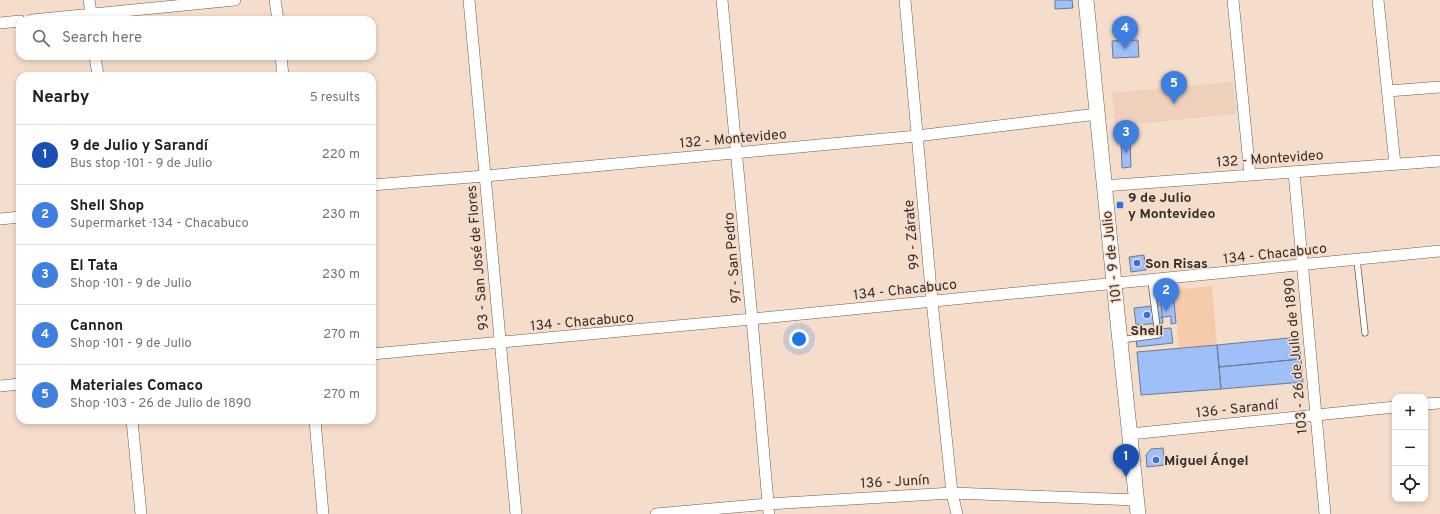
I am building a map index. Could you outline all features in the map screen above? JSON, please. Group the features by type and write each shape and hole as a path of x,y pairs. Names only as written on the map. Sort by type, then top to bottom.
{"street":[{"path":"88,0 92,16"},
{"path":"100,16 235,0"},
{"path":"275,0 277,16"},
{"name":"93 - San José de Flores","path":"468,0 516,514"},
{"name":"97 - San Pedro","path":"722,0 768,509"},
{"name":"99 - Zárate","path":"905,0 932,301 952,492 957,514"},
{"name":"101 - 9 de Julio","path":"1086,0 1103,186 1115,285 1137,507"},
{"path":"1233,0 1250,175"},
{"path":"1378,0 1395,164"},
{"path":"0,23 16,21"},
{"path":"96,60 98,72"},
{"path":"281,60 283,72"},
{"path":"1388,91 1440,87"},
{"name":"132 - Montevideo","path":"376,185 917,136 1097,114"},
{"name":"132 - Montevideo","path":"1103,186 1440,161"},
{"name":"103 - 26 de Julio de 1890","path":"1294,172 1325,514"},
{"path":"0,219 16,217"},
{"name":"134 - Chacabuco","path":"376,354 752,320 932,301 1115,285 1440,252"},
{"path":"0,386 16,384"},
{"path":"1428,404 1440,403"},
{"name":"136 - Sarandí","path":"1130,434 1392,407"},
{"path":"132,424 141,514"},
{"path":"315,424 324,514"},
{"name":"136 - Junín","path":"656,514 768,509 952,492 1137,507"}],"lane":[{"path":"1357,260 1365,333"},
{"path":"1120,340 1158,335 1151,281"}],"shaded area":[{"path":"1233,82 1236,114 1115,126 1112,93"},
{"path":"1212,286 1217,345 1179,348 1173,290"}],"building":[{"path":"1055,0 1072,0 1073,8 1055,9"},
{"path":"1138,40 1139,57 1113,58 1112,41"},
{"path":"1121,138 1130,138 1131,167 1122,168"},
{"name":"Son Risas","path":"1144,255 1146,270 1131,272 1129,257"},
{"path":"1173,290 1176,323 1171,324 1171,316 1158,318 1156,292"},
{"path":"1161,305 1163,323 1136,325 1134,308"},
{"path":"1171,328 1173,343 1137,347 1135,331"},
{"path":"1299,337 1301,359 1219,367 1217,345"},
{"path":"1217,345 1221,389 1141,395 1137,352"},
{"path":"1301,359 1303,382 1221,389 1219,367"},
{"name":"Miguel Ángel","path":"1163,448 1165,465 1147,467 1146,455 1151,449"}],"place":[{"name":"Cannon","path":"1125,49"},
{"name":"Materiales Comaco","path":"1174,104"},
{"name":"El Tata","path":"1126,153"},
{"name":"9 de Julio y Montevideo","path":"1120,205"},
{"name":"Son Risas","path":"1137,263"},
{"name":"Shell Shop","path":"1166,311"},
{"name":"Shell","path":"1147,315"},
{"name":"Miguel Ángel","path":"1156,460"},
{"name":"9 de Julio y Sarandí","path":"1126,477"}]}
